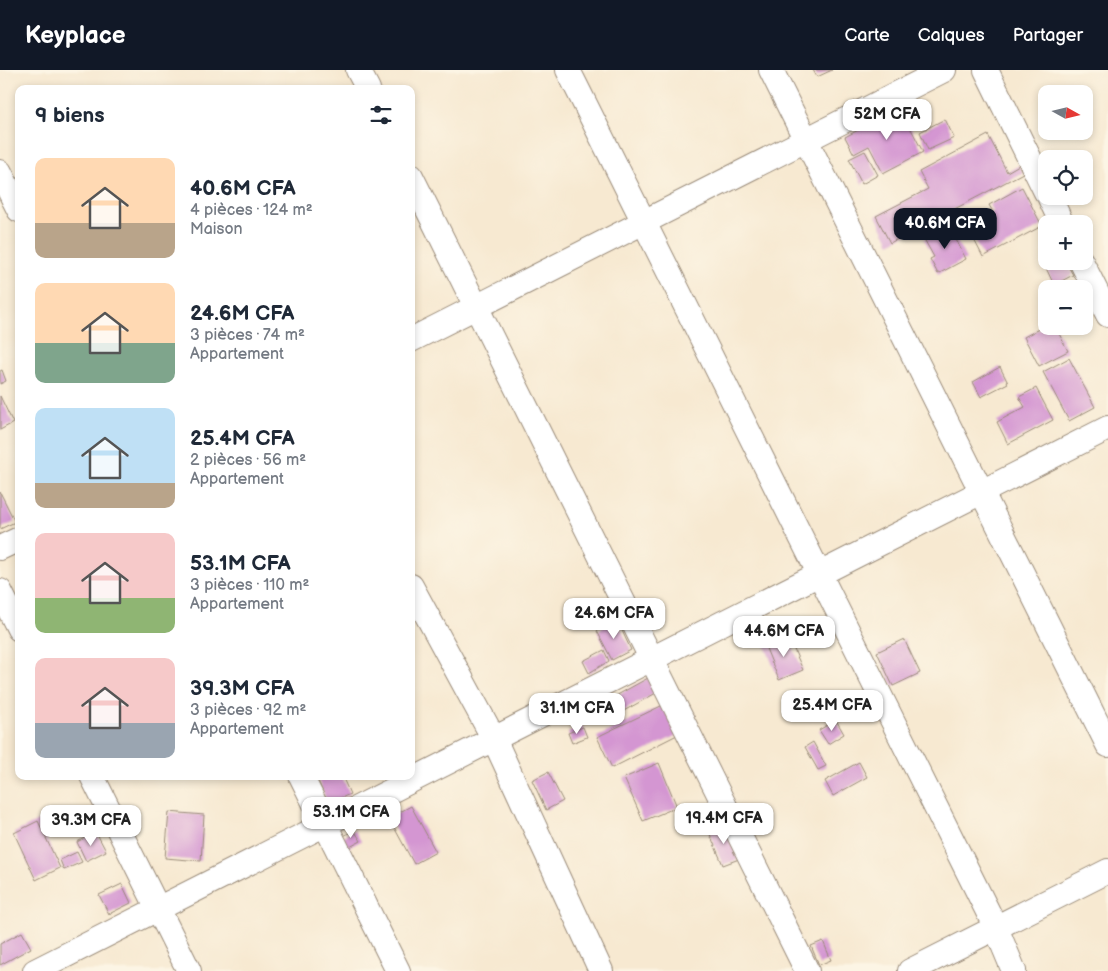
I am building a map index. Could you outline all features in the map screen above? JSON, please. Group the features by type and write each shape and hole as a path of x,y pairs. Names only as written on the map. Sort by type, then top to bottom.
{"street":[{"path":"358,70 366,85"},
{"path":"568,70 996,928 1014,971"},
{"path":"771,70 1108,745"},
{"path":"415,338 944,70"},
{"path":"986,70 1038,176"},
{"path":"7,174 15,198"},
{"path":"415,184 807,971"},
{"path":"1086,270 1108,315"},
{"path":"415,779 1108,428"},
{"path":"0,548 15,540"},
{"path":"0,591 15,621"},
{"path":"415,593 494,739 601,971"},
{"path":"94,780 189,971"},
{"path":"303,780 398,971"},
{"path":"35,971 412,780"},
{"path":"910,971 1108,871"}],"building":[{"path":"813,70 832,70 817,77"},
{"path":"900,108 923,152 883,173 869,146 854,154 845,137"},
{"path":"945,119 954,138 928,150 920,132"},
{"path":"988,135 1007,172 1019,165 1023,173 890,243 876,216 928,189 919,172"},
{"path":"865,151 878,175 862,184 849,159"},
{"path":"1022,187 1038,218 1038,228 983,257 967,226 993,212 989,205"},
{"path":"949,226 966,259 938,274 930,259 934,257 924,239"},
{"path":"1047,270 1070,270 1073,275 1064,280 1052,280"},
{"path":"1038,329 1038,335 1060,335 1068,351 1039,366 1024,337"},
{"path":"1069,358 1095,407 1069,421 1043,372"},
{"path":"1000,367 1008,383 981,397 973,382"},
{"path":"2,370 6,381 0,384 0,371"},
{"path":"1036,388 1053,420 1008,444 997,422 1025,407 1019,397"},
{"path":"0,396 13,423 0,430"},
{"path":"0,492 15,522 0,529"},
{"path":"617,620 631,650 612,660 597,631"},
{"path":"788,636 803,670 779,680 765,646"},
{"path":"904,639 920,673 893,686 877,652"},
{"path":"604,650 609,661 589,673 583,661"},
{"path":"648,678 656,693 602,723 594,708"},
{"path":"663,705 677,735 612,768 597,737"},
{"path":"836,720 844,734 828,744 819,730"},
{"path":"583,727 587,737 572,743 568,733"},
{"path":"813,742 826,766 818,770 805,747"},
{"path":"859,762 867,777 833,796 825,781"},
{"path":"659,763 677,807 643,821 624,778"},
{"path":"548,772 563,801 546,810 532,780"},
{"path":"318,780 344,780 350,794 328,804"},
{"path":"411,806 436,852 414,864 389,818"},
{"path":"169,812 204,815 201,861 165,858"},
{"path":"38,821 60,868 36,880 14,833"},
{"path":"726,826 739,859 723,865 709,832"},
{"path":"354,830 361,841 348,848 342,837"},
{"path":"96,832 106,851 86,861 77,842"},
{"path":"77,852 82,862 64,870 60,860"},
{"path":"122,884 131,903 109,914 99,895"},
{"path":"22,932 31,948 0,965 0,944"},
{"path":"823,941 831,960 819,965 811,946"}]}
